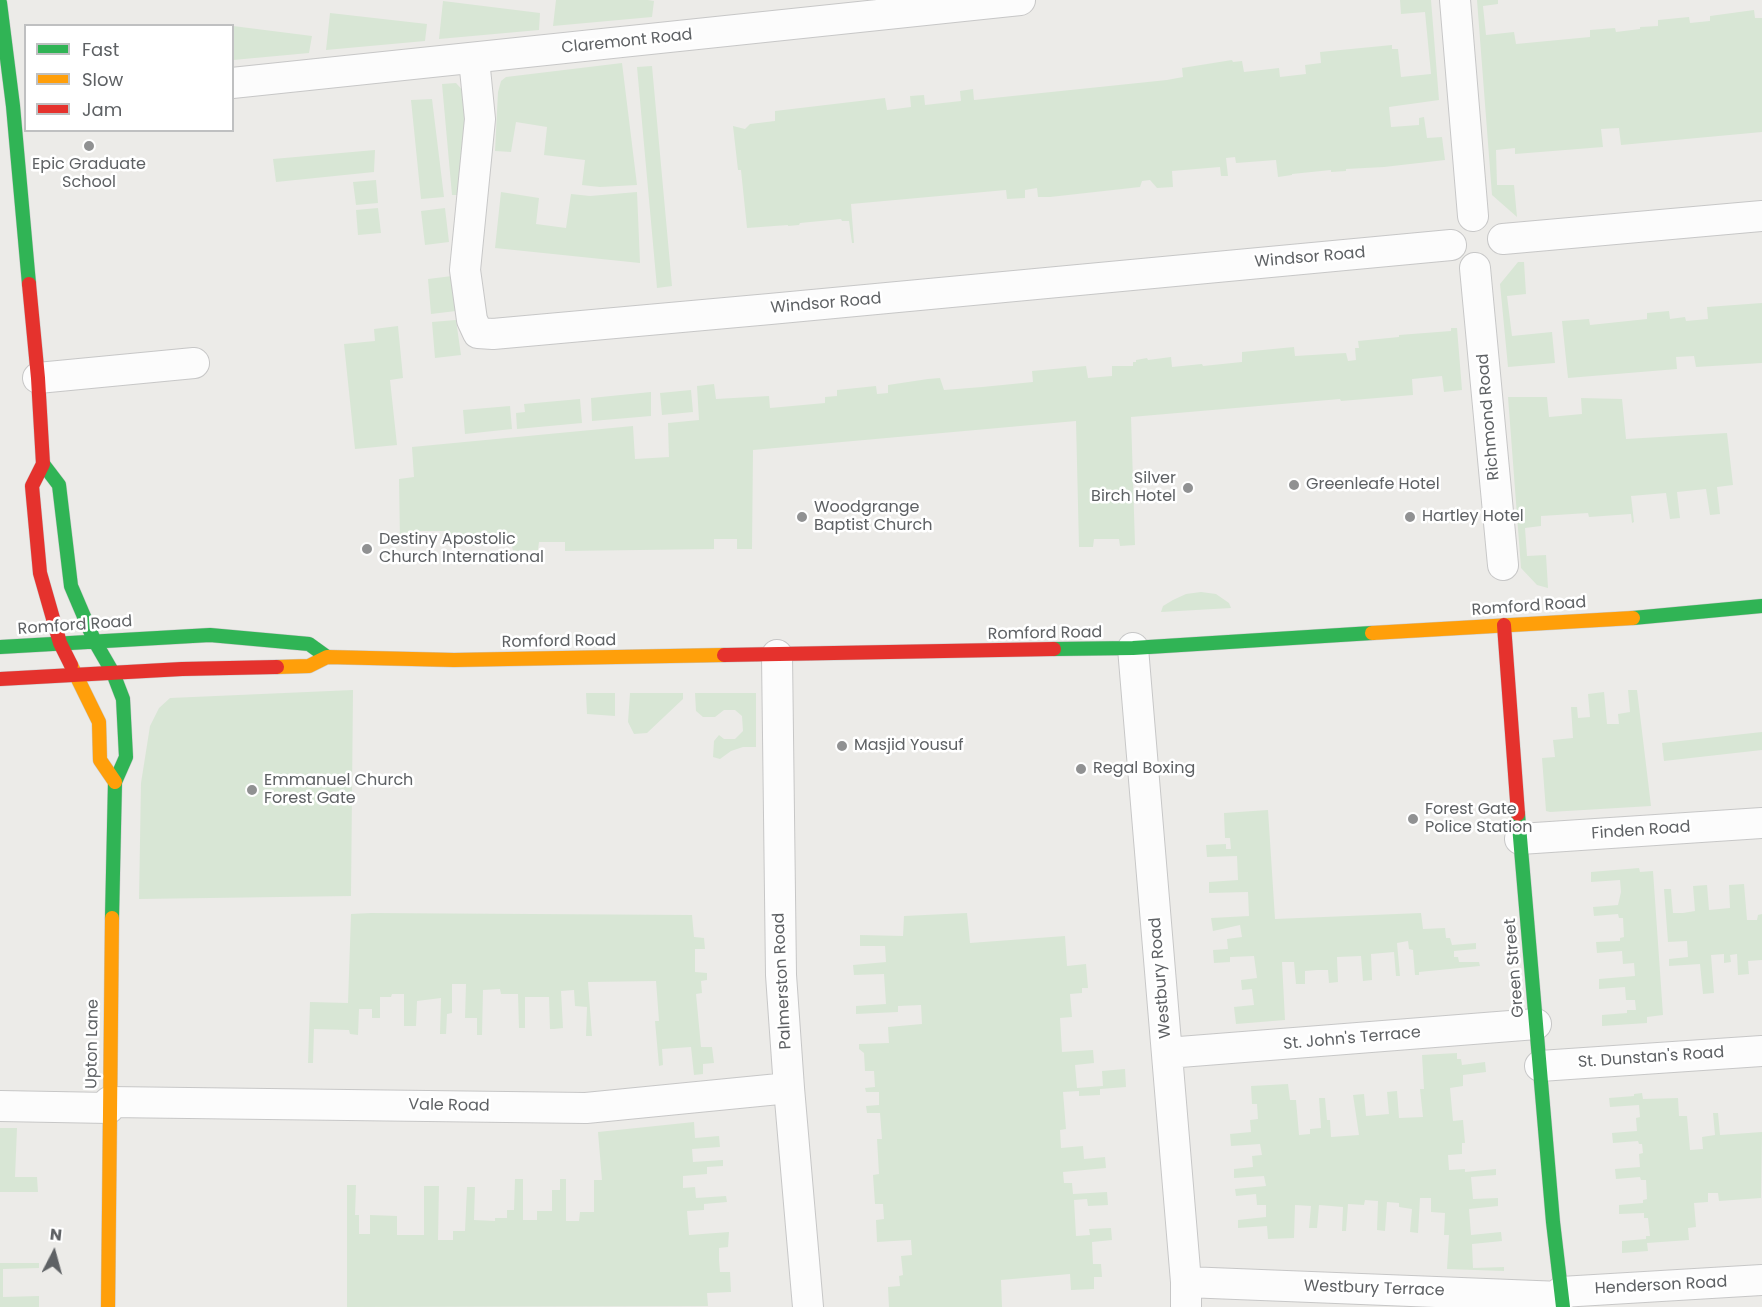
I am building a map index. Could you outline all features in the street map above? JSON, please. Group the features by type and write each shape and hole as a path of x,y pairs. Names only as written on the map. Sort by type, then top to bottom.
{"main road":[{"path":"0,3 19,105 43,464 33,486 40,573 60,643 99,722 100,760 115,782"},
{"name":"Upton Lane","path":"43,464 59,485 71,586 123,699 126,757 115,782 108,1307"},
{"name":"Romford Road","path":"0,679 182,669 309,666 327,657 454,660 777,655 1133,658 1504,625 1627,618 1762,606"},
{"name":"Green Street","path":"1504,625 1520,839 1562,1299"},
{"name":"Romford Road","path":"0,647 210,635 309,644 327,657"}],"street":[{"name":"Claremont Road","path":"234,83 1020,0"},
{"path":"1455,0 1473,216"},
{"name":"Windsor Road","path":"474,59 480,119 465,270 472,320 478,333 782,308 1450,245"},
{"path":"1473,216 1482,216 1491,220 1499,229 1503,239 1501,252 1492,262 1475,268 1457,259 1450,245 1451,235 1458,223 1473,216"},
{"path":"1503,239 1762,216"},
{"name":"Richmond Road","path":"1475,268 1503,566"},
{"path":"38,378 194,363"},
{"name":"Palmerston Road","path":"777,655 781,975 808,1307"},
{"name":"Westbury Road","path":"1133,658 1186,1294"},
{"name":"Finden Road","path":"1520,839 1762,823"},
{"name":"St. John's Terrace","path":"1167,1053 1536,1024"},
{"name":"St. Dunstan's Road","path":"1540,1066 1762,1051"},
{"name":"Vale Road","path":"0,1106 586,1108 789,1088"},
{"name":"Henderson Road","path":"1562,1299 1762,1280"},
{"name":"Westbury Terrace","path":"1186,1294 1562,1299"}],"green space":[{"path":"556,0 654,1 652,17 553,26"},
{"path":"1400,0 1431,0 1439,100 1389,107 1391,127 1419,125 1419,118 1424,117 1427,138 1442,137 1445,160 1278,177 1276,160 1236,163 1235,157 1226,158 1228,176 1221,176 1220,167 1172,171 1173,187 1157,188 1150,180 1142,181 1140,187 1050,197 1038,197 1037,188 1025,190 1025,198 1007,199 1006,190 851,204 854,243 852,243 849,221 841,219 800,223 799,225 747,228 741,170 738,170 733,126 745,129 750,124 775,121 775,111 885,98 887,110 911,107 910,96 924,95 925,105 961,101 960,91 973,89 974,100 1167,80 1183,77 1182,68 1232,60 1233,62 1242,61 1244,72 1279,68 1280,77 1306,74 1305,65 1321,63 1320,52 1392,45 1392,49 1398,49 1401,77 1431,74 1425,12 1401,14"},
{"path":"1477,0 1498,0 1498,4 1483,6 1486,35 1514,32 1516,44 1590,37 1590,30 1615,28 1616,32 1658,26 1658,20 1689,17 1690,23 1710,21 1710,16 1754,10 1755,18 1762,18 1762,132 1621,145 1619,128 1601,129 1603,147 1515,154 1515,148 1496,150 1497,185 1514,185 1517,217 1492,195"},
{"path":"443,1 540,13 539,30 439,39"},
{"path":"330,13 427,24 425,41 326,50"},
{"path":"234,26 312,36 309,53 234,60"},
{"path":"622,63 637,185 600,187 582,185 585,160 544,155 547,127 516,122 511,152 495,151 498,92 501,81 506,77"},
{"path":"652,66 672,286 657,288 637,67"},
{"path":"456,83 466,94 467,106 457,195 452,195 442,84"},
{"path":"432,99 444,197 421,199 411,100"},
{"path":"375,150 374,172 276,182 273,159"},
{"path":"376,180 378,203 356,205 353,182"},
{"path":"501,192 539,198 536,224 566,228 571,194 590,196 637,192 640,263 495,248"},
{"path":"378,208 381,233 358,235 356,210"},
{"path":"445,208 449,242 425,245 421,211"},
{"path":"1518,262 1524,262 1526,294 1507,296 1512,336 1552,332 1555,363 1508,367 1500,284"},
{"path":"452,276 456,311 431,314 428,279"},
{"path":"1762,303 1762,363 1696,367 1694,356 1676,357 1677,369 1568,378 1562,321 1589,319 1590,325 1647,319 1647,313 1669,311 1670,319 1685,317 1686,321 1708,319 1707,307"},
{"path":"456,320 461,355 435,358 432,322"},
{"path":"398,326 403,378 390,380 397,445 355,449 344,344 375,341 374,329"},
{"path":"1451,328 1457,328 1462,390 1444,392 1442,376 1412,379 1413,395 1131,417 1135,545 1120,546 1119,539 1094,539 1093,547 1079,547 1076,421 753,450 752,549 737,549 737,539 714,539 714,549 565,551 565,542 539,542 538,550 513,551 512,546 471,546 470,543 450,543 450,531 419,531 419,543 400,543 399,479 414,477 412,447 633,426 635,459 669,457 668,423 699,420 697,386 714,384 716,399 769,396 770,408 825,403 825,397 837,396 837,390 876,386 877,394 888,393 888,385 928,379 940,378 944,390 1033,382 1032,371 1086,366 1088,378 1112,376 1112,366 1133,366 1136,360 1147,358 1148,360 1171,357 1172,367 1202,364 1203,366 1242,362 1242,352 1294,347 1295,356 1346,353 1348,361 1356,360 1355,348 1359,348 1358,341 1451,331"},
{"path":"691,390 693,412 662,415 660,393"},
{"path":"651,392 651,416 592,421 591,398"},
{"path":"1508,397 1547,397 1549,417 1582,414 1581,398 1622,399 1626,439 1727,433 1733,485 1717,487 1720,514 1710,515 1706,489 1677,492 1680,518 1670,519 1666,493 1631,496 1634,522 1632,523 1631,514 1589,517 1588,513 1541,516 1541,526 1525,528 1527,556 1546,555 1548,588 1537,585 1521,568"},
{"path":"580,399 582,423 517,429 516,413 525,412 524,404"},
{"path":"510,406 512,429 465,434 463,410"},
{"path":"1201,592 1216,594 1229,603 1231,608 1161,612 1163,606 1173,600 1186,594"},
{"path":"353,690 351,896 139,899 141,783 150,726 159,708 170,698"},
{"path":"1628,690 1637,690 1651,806 1546,811 1542,758 1555,757 1553,740 1573,738 1571,707 1577,707 1578,718 1590,717 1588,694 1604,692 1607,724 1619,724 1618,714 1630,712"},
{"path":"586,693 615,693 615,716 587,714"},
{"path":"630,693 683,693 683,699 647,733 634,734 628,722"},
{"path":"695,693 756,693 756,747 743,747 731,751 720,759 713,757 714,741 719,735 724,739 735,739 743,731 742,716 735,710 724,710 715,717 703,717 696,711"},
{"path":"1762,732 1762,750 1664,761 1662,743"},
{"path":"1268,810 1275,919 1421,913 1423,929 1445,928 1446,938 1450,938 1452,945 1476,943 1476,949 1454,951 1454,957 1458,957 1459,962 1479,962 1480,966 1419,972 1419,975 1415,975 1413,950 1409,949 1408,941 1397,943 1400,976 1396,976 1394,952 1371,954 1372,980 1363,981 1361,956 1337,957 1338,982 1329,983 1328,970 1317,970 1305,971 1305,984 1296,984 1294,962 1282,962 1285,1020 1236,1024 1234,1007 1254,1005 1252,989 1242,990 1241,980 1257,978 1254,956 1230,957 1230,962 1214,963 1213,950 1228,949 1227,939 1242,937 1240,925 1213,931 1211,918 1249,916 1248,892 1209,893 1209,882 1238,880 1237,856 1207,857 1206,845 1226,844 1226,849 1231,849 1230,838 1225,838 1224,813"},
{"path":"1639,868 1640,872 1653,871 1663,1015 1647,1017 1647,1023 1602,1026 1602,1015 1636,1010 1635,1000 1626,1000 1625,987 1599,989 1599,979 1635,976 1634,963 1623,964 1622,951 1597,953 1596,942 1620,941 1620,938 1624,937 1623,918 1619,918 1618,914 1594,916 1593,907 1618,905 1621,892 1620,880 1591,882 1591,872"},
{"path":"1744,884 1747,920 1757,920 1758,915 1762,914 1762,960 1748,961 1749,974 1738,975 1737,954 1730,955 1731,962 1724,963 1724,954 1711,955 1714,993 1703,994 1700,964 1669,966 1669,959 1688,957 1687,941 1668,942 1664,889 1671,889 1673,913 1683,913 1695,911 1693,886 1707,885 1709,910 1730,908 1729,885"},
{"path":"967,913 970,943 1065,936 1067,966 1086,964 1088,988 1082,988 1082,993 1070,994 1072,1017 1060,1018 1062,1052 1093,1050 1094,1063 1075,1065 1077,1088 1103,1086 1102,1071 1125,1069 1126,1087 1100,1089 1100,1095 1079,1096 1079,1091 1063,1092 1066,1129 1060,1130 1061,1148 1083,1146 1084,1159 1105,1157 1106,1168 1063,1172 1064,1183 1072,1183 1073,1194 1107,1192 1108,1205 1088,1206 1087,1199 1074,1200 1076,1236 1090,1235 1089,1229 1111,1228 1112,1240 1092,1242 1093,1264 1101,1264 1102,1277 1094,1277 1094,1289 1071,1290 1070,1274 1001,1280 1002,1307 889,1307 888,1287 900,1286 899,1276 903,1275 901,1256 912,1255 911,1240 877,1242 876,1220 884,1219 883,1204 875,1204 873,1175 879,1174 877,1139 882,1139 880,1113 867,1113 866,1106 879,1105 879,1092 866,1092 865,1088 875,1087 874,1071 865,1071 864,1053 859,1049 859,1044 889,1043 888,1027 922,1024 921,1005 898,1006 898,1012 856,1014 856,1006 886,1004 884,974 854,975 853,965 886,962 885,946 860,946 860,935 903,936 904,916"},
{"path":"351,914 692,915 694,937 704,938 705,949 695,949 695,972 707,973 707,980 701,981 702,993 696,994 701,1047 712,1047 714,1063 703,1064 703,1074 694,1075 691,1047 662,1049 663,1065 659,1066 655,1021 659,1021 656,981 588,982 592,1036 586,1036 587,1007 575,1006 574,990 561,991 563,1028 550,1029 549,997 525,997 525,1028 519,1028 518,994 501,994 500,989 483,990 482,1035 477,1035 477,1018 465,1018 466,984 452,984 452,1013 447,1014 446,1034 440,1034 441,998 417,1001 416,1026 404,1026 404,994 392,994 391,997 380,997 380,1018 372,1018 372,1009 359,1009 358,1035 350,1034 349,1030 314,1029 313,1063 308,1063 310,1002 348,1003"},
{"path":"1457,1053 1457,1059 1461,1059 1462,1065 1485,1062 1486,1072 1463,1075 1463,1086 1450,1088 1453,1121 1463,1120 1465,1143 1462,1143 1462,1154 1448,1155 1449,1170 1465,1169 1465,1172 1496,1169 1496,1175 1471,1177 1473,1199 1498,1198 1498,1206 1469,1209 1471,1235 1501,1232 1502,1241 1472,1244 1473,1268 1504,1267 1504,1271 1447,1269 1449,1235 1444,1235 1445,1213 1431,1212 1431,1198 1420,1198 1418,1233 1410,1232 1412,1209 1399,1207 1399,1203 1387,1202 1385,1231 1377,1230 1378,1201 1365,1200 1364,1205 1348,1204 1346,1231 1342,1231 1343,1207 1319,1205 1317,1228 1309,1228 1311,1206 1295,1205 1294,1238 1268,1239 1267,1226 1238,1228 1238,1220 1266,1217 1266,1205 1257,1205 1256,1194 1236,1196 1235,1189 1266,1186 1264,1176 1234,1178 1234,1169 1253,1167 1252,1156 1262,1155 1260,1144 1231,1146 1230,1134 1251,1132 1250,1120 1258,1119 1257,1104 1252,1104 1251,1086 1288,1084 1290,1100 1296,1100 1299,1135 1310,1134 1310,1129 1321,1128 1319,1098 1325,1098 1331,1137 1359,1135 1353,1095 1364,1094 1366,1116 1389,1114 1387,1092 1397,1091 1399,1118 1423,1117 1420,1089 1424,1089 1422,1055"},
{"path":"1642,1093 1643,1099 1678,1098 1679,1116 1687,1116 1690,1150 1703,1149 1702,1137 1715,1135 1713,1113 1718,1113 1720,1135 1762,1132 1761,1198 1719,1201 1718,1193 1708,1193 1708,1202 1694,1203 1696,1227 1688,1228 1689,1240 1647,1243 1648,1251 1622,1253 1622,1241 1646,1239 1646,1236 1650,1236 1648,1218 1644,1218 1644,1213 1619,1214 1619,1205 1643,1203 1643,1200 1647,1199 1646,1180 1641,1180 1640,1177 1616,1179 1615,1169 1640,1167 1639,1154 1643,1153 1642,1144 1638,1141 1613,1143 1612,1133 1637,1131 1636,1118 1640,1117 1639,1105 1610,1107 1609,1098"},
{"path":"694,1122 695,1138 719,1136 720,1147 692,1149 693,1162 723,1160 723,1166 707,1167 707,1174 683,1176 683,1188 695,1187 696,1198 726,1196 727,1202 704,1204 704,1210 687,1211 689,1235 729,1232 728,1247 719,1248 719,1260 720,1272 730,1272 731,1292 707,1293 708,1306 347,1307 347,1185 356,1185 355,1215 359,1215 359,1234 370,1234 370,1215 397,1216 397,1235 424,1235 424,1186 439,1186 438,1240 453,1240 453,1231 465,1231 467,1187 475,1187 474,1220 495,1221 495,1218 507,1218 507,1210 514,1210 515,1179 523,1179 523,1220 537,1220 537,1211 552,1211 552,1190 560,1190 560,1179 566,1179 566,1221 579,1221 580,1212 594,1212 594,1180 602,1180 598,1132"},
{"path":"0,1128 17,1128 15,1177 37,1177 38,1192 0,1192"},
{"path":"0,1263 39,1263 39,1268 3,1269 3,1297 39,1296 39,1307 0,1307"}],"traffic: fast":[{"path":"0,3 13,106 29,284"},
{"path":"43,464 59,485 71,586 123,699 126,757 115,782 112,918"},
{"path":"1633,618 1762,606"},
{"path":"1054,649 1133,648 1372,633"},
{"path":"0,647 210,635 309,644 327,657"},
{"path":"1518,814 1553,1222 1563,1307"}],"traffic: slow":[{"path":"1372,633 1633,618"},
{"path":"277,667 309,666 327,657 454,660 724,655"},
{"path":"71,665 99,722 100,760 115,782"},
{"path":"108,1307 112,918"}],"traffic: jam":[{"path":"29,284 43,464 32,486 40,573 60,643 71,665"},
{"path":"1504,625 1518,814"},
{"path":"724,655 1054,649"},
{"path":"0,679 182,669 277,667"}],"place":[{"name":"Epic Graduate School","path":"89,146"},
{"name":"Greenleafe Hotel","path":"1294,485"},
{"name":"Silver Birch Hotel","path":"1188,488"},
{"name":"Woodgrange Baptist Church","path":"802,517"},
{"name":"Hartley Hotel","path":"1410,517"},
{"name":"Destiny Apostolic Church International","path":"367,549"},
{"name":"Masjid Yousuf","path":"842,746"},
{"name":"Regal Boxing","path":"1081,769"},
{"name":"Emmanuel Church Forest Gate","path":"252,790"},
{"name":"Forest Gate Police Station","path":"1413,819"}]}
